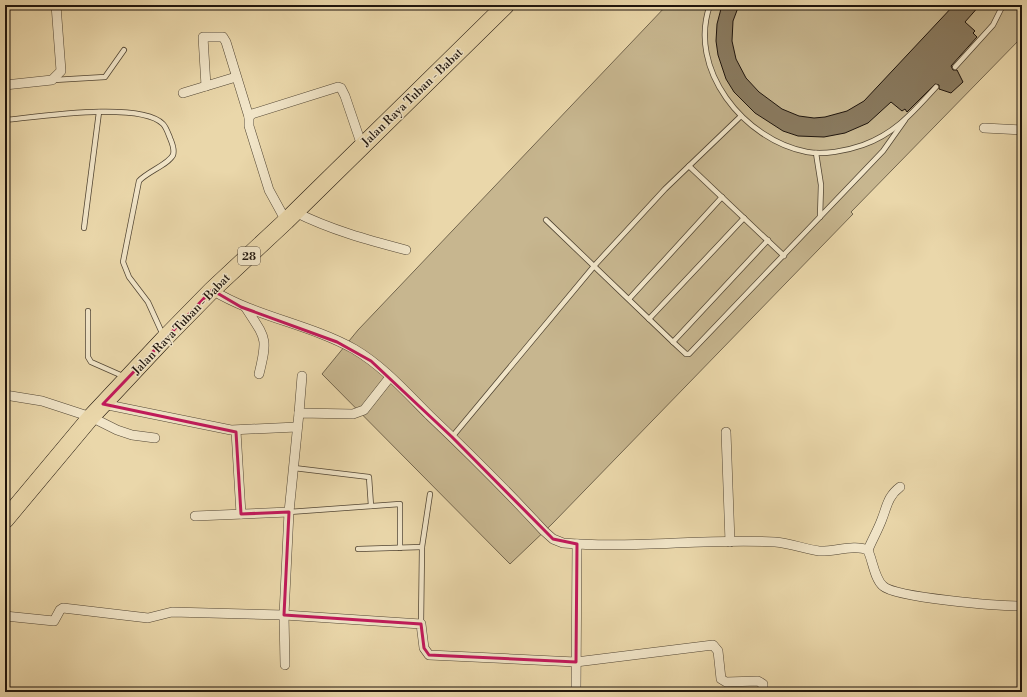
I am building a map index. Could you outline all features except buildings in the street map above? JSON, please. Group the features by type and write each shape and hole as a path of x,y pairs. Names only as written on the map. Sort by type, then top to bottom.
{"highway":[{"name":"Jalan Raya Tuban - Babat","path":"5,520 91,417 164,339 212,290 291,217 506,5"}],"street":[{"path":"5,86 52,80 61,71 56,5"},
{"path":"206,86 203,36 221,37 225,39 249,117 249,126 269,190 291,217 345,234 406,250"},
{"path":"183,93 236,77"},
{"path":"249,117 252,114 338,87 341,88 345,96 362,146"},
{"path":"984,128 1022,130"},
{"path":"212,290 232,303 296,325 354,349 390,377 553,539 563,543 660,545 776,542 820,551 861,548 868,550"},
{"path":"246,308 262,332 264,341 265,348 259,374"},
{"path":"284,666 284,615 289,512 302,376"},
{"path":"299,413 353,414 361,412 390,377"},
{"path":"5,395 42,401 91,417 117,430 132,435 155,438"},
{"path":"103,404 236,431 297,427"},
{"path":"236,431 241,514"},
{"path":"726,432 730,542"},
{"path":"900,487 891,494 868,550 882,586 901,594 1000,606 1022,606"},
{"path":"195,516 289,512"},
{"path":"576,692 577,544"},
{"path":"5,616 54,621 60,610 63,608 148,618 172,612 284,615 421,624 424,648 429,655 576,662 620,658 713,645 718,651 721,679 726,682 758,681 763,684 763,692"}],"lane":[{"path":"710,5 705,30 706,49 710,68 719,88 741,116 761,131 796,149 816,153 842,150 862,145 889,134 905,120 936,87"},
{"path":"955,67 993,25 1003,5"},
{"path":"52,80 105,77 124,50"},
{"path":"84,228 99,112"},
{"path":"5,120 99,112 138,114 155,119 163,124 173,146 174,153 171,158 144,175 139,181 124,262 129,277 148,302 164,339"},
{"path":"452,437 595,266 689,166 741,116"},
{"path":"546,220 686,354 692,353 886,148 905,120"},
{"path":"816,153 821,185 820,217"},
{"path":"689,166 784,256"},
{"path":"629,299 722,197"},
{"path":"649,319 744,218"},
{"path":"673,342 768,240"},
{"path":"88,312 88,357 91,362 128,378"},
{"path":"294,468 369,477 371,506"},
{"path":"421,624 422,547 430,494"},
{"path":"289,512 400,504 400,548"},
{"path":"358,549 422,547"}],"highlighted area":[{"path":"212,290 241,307 337,342 371,361 452,437 553,539 577,544 576,662 429,655 424,648 421,624 284,615 289,512 241,514 236,432 103,404"}],"shaded area":[{"path":"667,5 1022,5 1022,37 851,212 853,214 552,524 510,564 322,374 358,330"}]}
